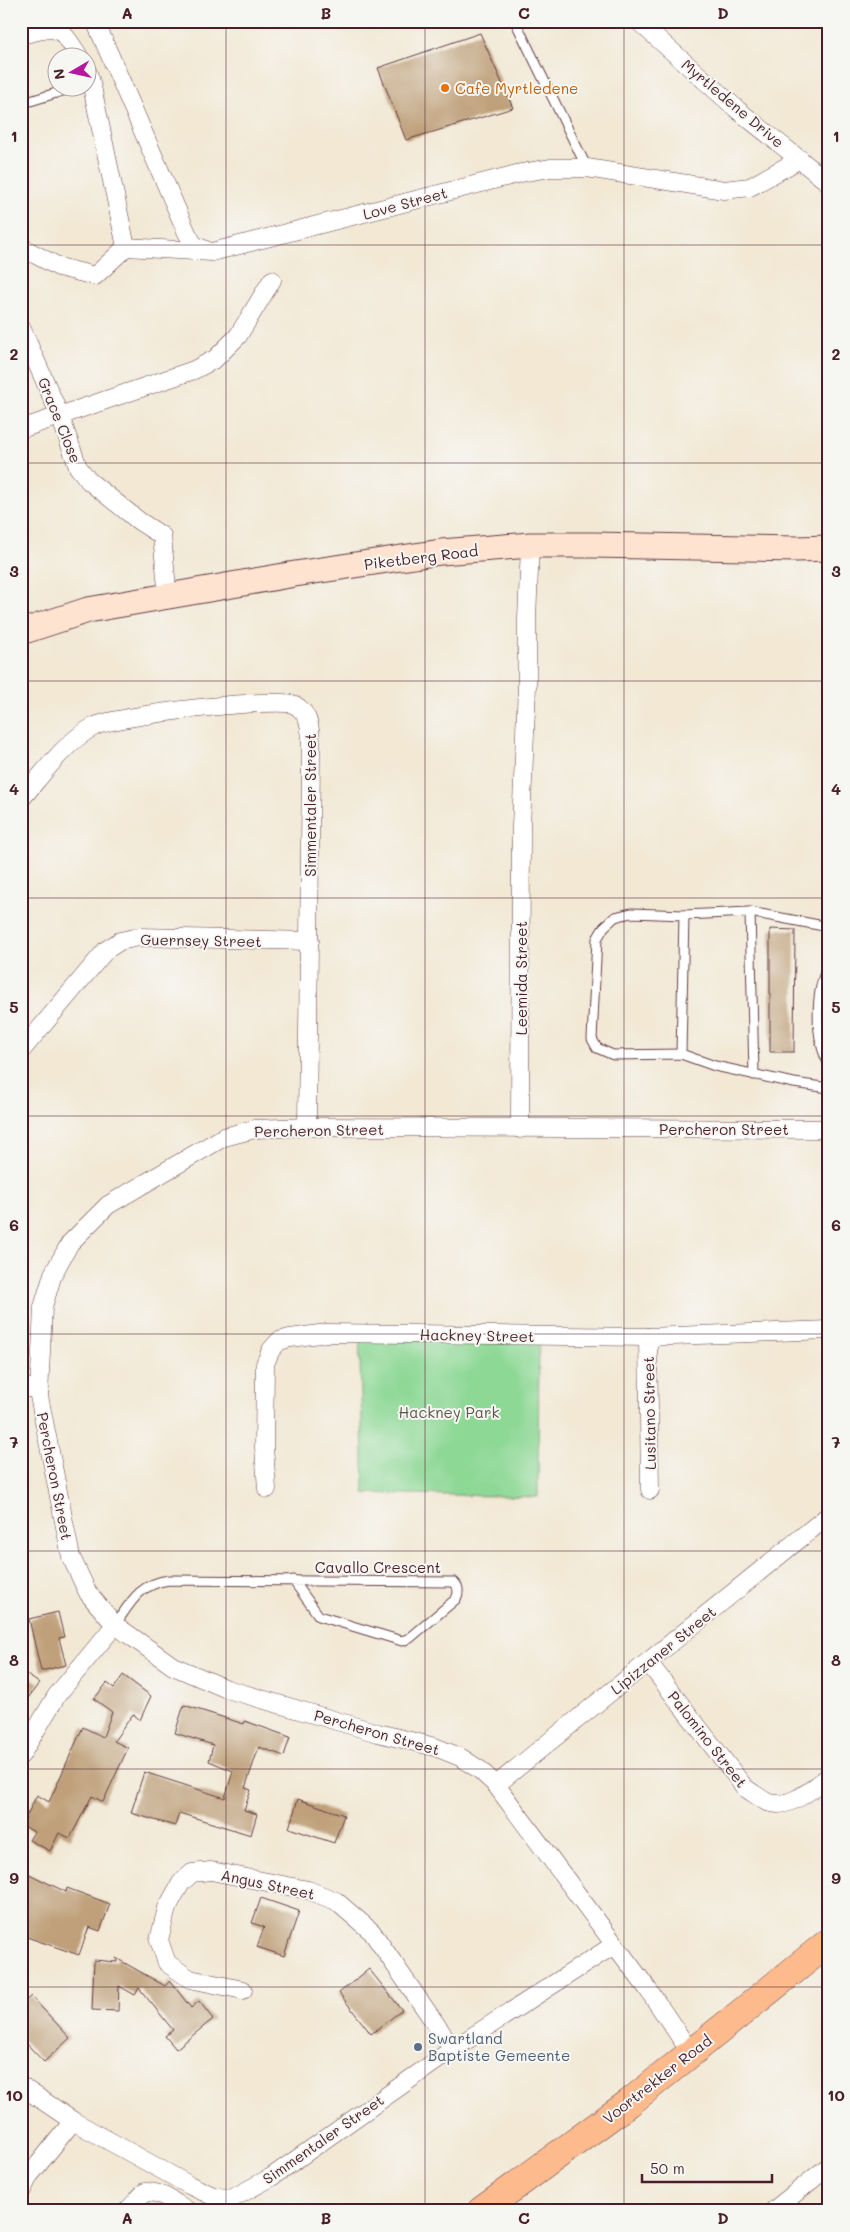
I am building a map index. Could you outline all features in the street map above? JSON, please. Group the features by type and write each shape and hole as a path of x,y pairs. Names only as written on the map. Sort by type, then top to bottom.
{"main road":[{"name":"Voortrekker Road","path":"481,2211 629,2102 829,1942"}],"street":[{"path":"95,21 187,233 194,245 212,252"},
{"name":"Myrtledene Drive","path":"638,21 739,111 829,183"},
{"path":"21,35 49,28 59,30 67,36 74,48"},
{"path":"21,247 59,267 95,276 126,247 93,98"},
{"name":"Love Street","path":"126,247 212,252 521,173 550,168 587,168 724,190 750,187 800,159"},
{"path":"21,429 194,370 215,359 238,336 272,280"},
{"name":"Grace Close","path":"21,326 60,416 78,466 89,481 139,521 162,536 168,598"},
{"name":"Piketberg Road","path":"21,632 88,610 168,598 295,574 441,552 530,545 829,548"},
{"name":"Leemida Street","path":"520,1129 521,827 530,545"},
{"name":"Simmentaler Street","path":"21,799 58,757 76,739 94,726 122,718 286,702 296,706 304,714 311,734 307,1127"},
{"name":"Guernsey Street","path":"21,1051 106,950 120,941 139,937 310,941"},
{"name":"Percheron Street","path":"691,2053 614,1944 496,1785 480,1770 460,1757 435,1746 378,1733 218,1685 173,1666 115,1625 88,1593 71,1557 39,1396 43,1307 53,1274 70,1243 108,1204 224,1137 255,1129 307,1127 829,1130"},
{"name":"Hackney Street","path":"268,1489 264,1447 264,1364 270,1350 279,1341 327,1333 648,1336 829,1330"},
{"name":"Lusitano Street","path":"648,1336 650,1490"},
{"path":"21,1388 40,1388"},
{"name":"Lipizzaner Street","path":"496,1785 829,1515"},
{"path":"21,1754 57,1695 115,1625"},
{"name":"Palomino Street","path":"648,1662 745,1788 767,1802 779,1804 802,1797 829,1776"},
{"name":"Angus Street","path":"243,1990 190,1979 168,1963 159,1940 167,1908 181,1883 192,1873 211,1871 308,1890 336,1901 372,1932 453,2049"},
{"name":"Simmentaler Street","path":"21,2086 73,2121 189,2184 212,2196 231,2199 270,2178 453,2049 614,1944"},
{"path":"21,2192 29,2176 73,2121"},
{"path":"773,2211 829,2166"},
{"path":"127,2211 144,2192 153,2192 168,2198 188,2211"}],"lane":[{"path":"515,21 587,168"},
{"path":"21,104 48,96"},
{"path":"750,912 754,1075"},
{"path":"829,927 750,912 684,915 630,913 615,917 604,927 596,939 592,1039 597,1048 612,1055 681,1054 715,1066 754,1075 829,1088"},
{"path":"681,1054 684,915"},
{"path":"829,964 821,985 818,1026 825,1056 829,1064"},
{"name":"Cavallo Crescent","path":"115,1625 137,1594 146,1586 158,1581 169,1580 293,1580 454,1582 458,1595 456,1599 410,1638 402,1641 319,1616 293,1580"}],"green space":[{"name":"Hackney Park","path":"359,1327 539,1331 538,1497 364,1493"}],"building":[{"name":"Cafe Myrtledene","path":"480,33 513,108 406,140 378,68"},
{"path":"770,929 795,930 794,1052 770,1052"},
{"path":"58,1612 64,1637 59,1638 66,1665 41,1671 29,1619"},
{"path":"21,1671 39,1683 21,1708"},
{"path":"123,1675 151,1696 140,1720 133,1714 114,1741 128,1748 103,1802 92,1796 70,1838 59,1833 50,1851 29,1840 34,1832 22,1825 37,1795 49,1802 83,1727 103,1737 112,1712 94,1699 107,1683 114,1688"},
{"path":"184,1705 244,1724 245,1721 290,1737 284,1756 259,1747 245,1788 251,1790 244,1810 257,1814 251,1835 179,1813 175,1826 131,1813 144,1772 225,1798 233,1771 209,1761 213,1745 175,1733"},
{"path":"298,1799 344,1815 334,1843 289,1828"},
{"path":"21,1870 66,1892 67,1888 110,1904 100,1931 89,1927 79,1955 21,1935"},
{"path":"261,1898 299,1911 284,1956 257,1947 264,1927 252,1923"},
{"path":"116,1958 165,1986 170,1981 191,2008 199,2001 213,2019 176,2049 165,2036 173,2030 139,1988 135,1995 119,1986 118,2011 92,2010 94,1960 117,1962"},
{"path":"369,1969 402,2010 371,2034 339,1993"},
{"path":"31,1996 70,2038 44,2062 21,2038 21,2005"}],"place":[{"name":"Cafe Myrtledene","path":"445,88"},
{"name":"Swartland Baptiste Gemeente","path":"418,2047"}]}
